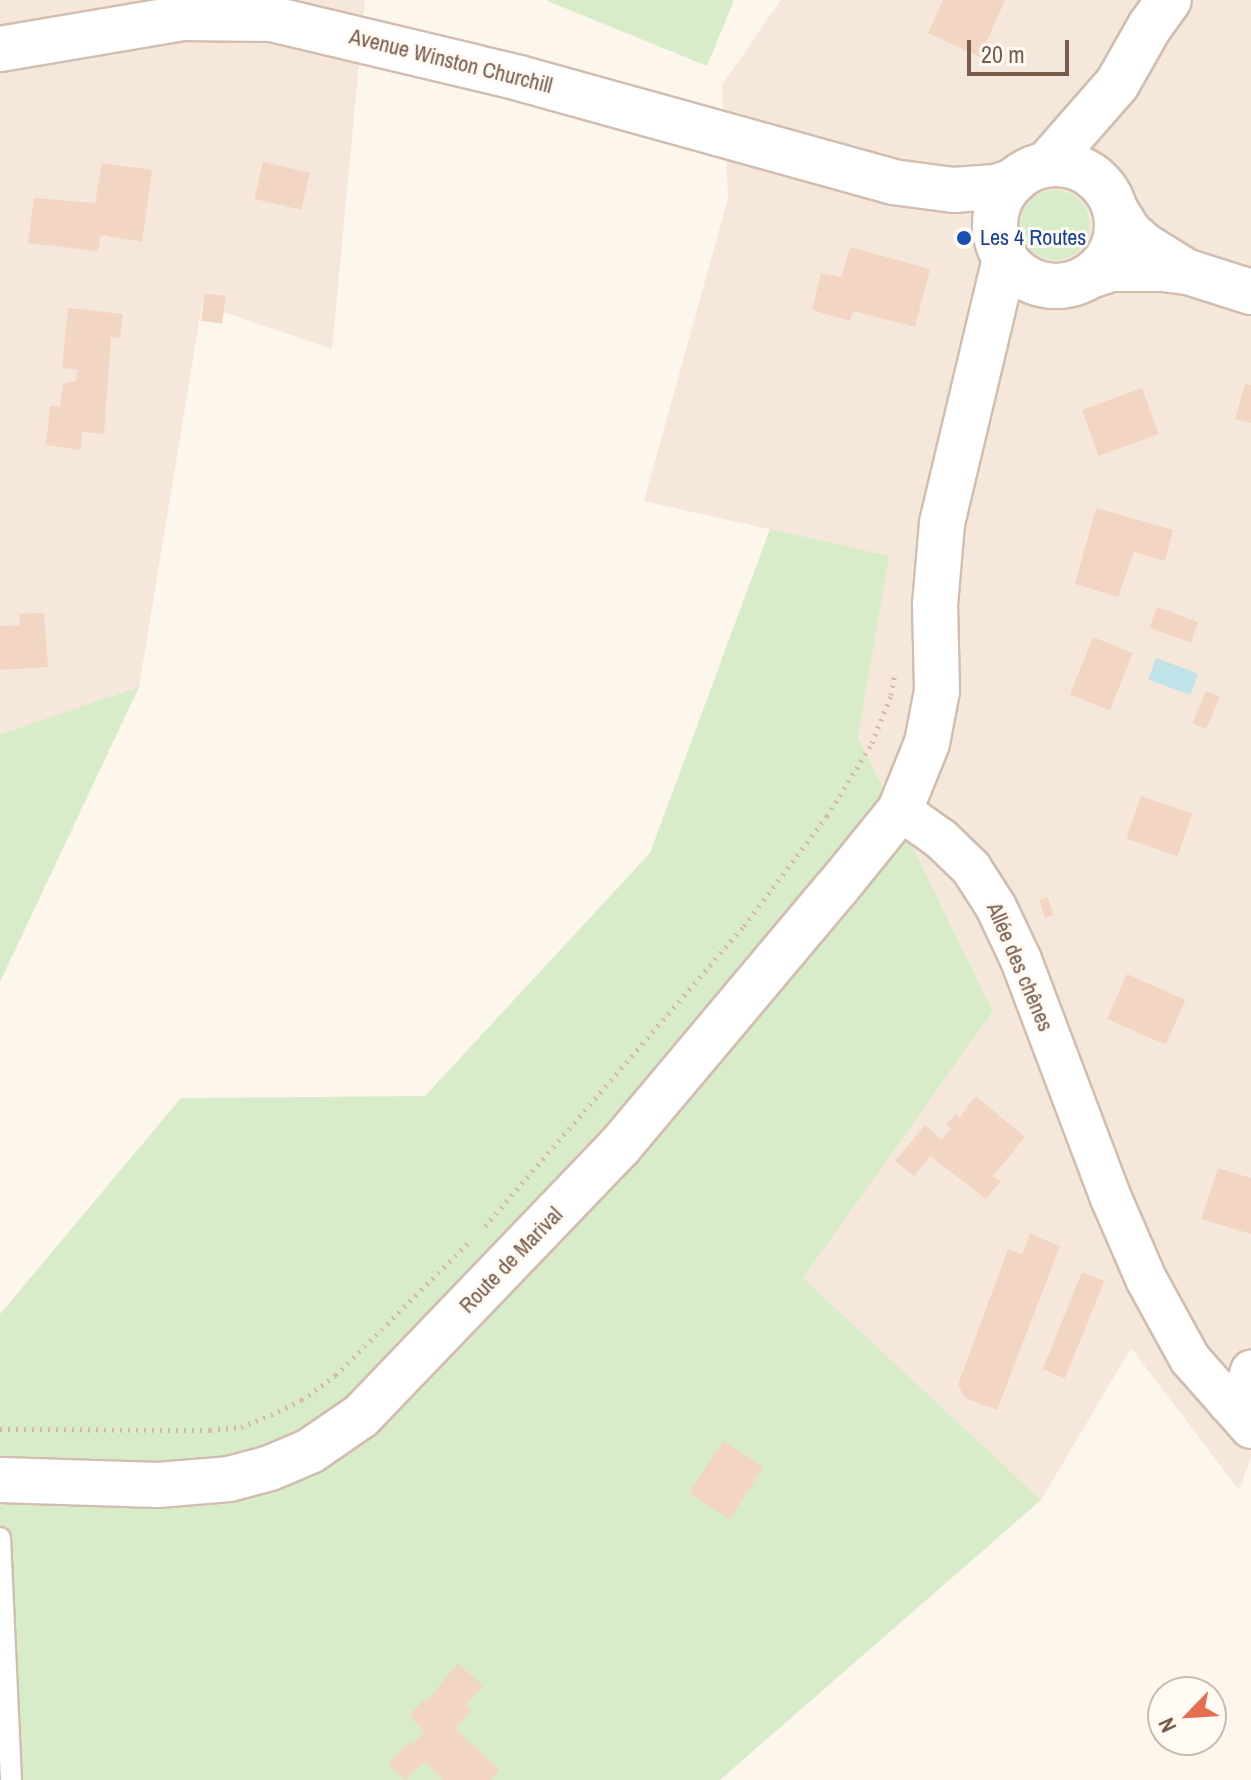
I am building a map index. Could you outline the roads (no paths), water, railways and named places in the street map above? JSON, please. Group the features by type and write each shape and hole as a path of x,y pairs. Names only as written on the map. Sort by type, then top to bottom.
{"main road":[{"path":"900,810 927,743 937,691 935,605 942,523 1001,250 997,209 1117,84 1150,26 1169,0"},
{"name":"Avenue Winston Churchill","path":"0,49 134,12 272,19 325,29 519,78 893,182 953,190 996,187 1030,173"},
{"path":"979,359 1007,318 1103,263 1112,248 1111,200 1103,170 1106,134 1117,84"},
{"path":"1030,173 1079,168 1111,200 1129,232 1145,246 1188,272"},
{"name":"Avenue Winston Churchill","path":"893,182 980,224 1001,250"},
{"path":"1001,250 1018,272 1071,281 1138,268 1188,272 1251,292"},
{"name":"Route de Marival","path":"0,1480 158,1485 229,1479 270,1468 310,1451 361,1416 403,1376 620,1146 900,810"}],"street":[{"name":"Allée des chênes","path":"900,810 941,839 971,868 996,907 1021,960 1111,1198 1146,1279 1190,1359 1240,1416"},
{"path":"1240,1416 1251,1371"}],"lane":[{"path":"0,1538 11,1780"}],"water":[{"path":"1156,658 1198,673 1190,695 1148,680"}],"place":[{"name":"Les 4 Routes","path":"964,238"}]}
